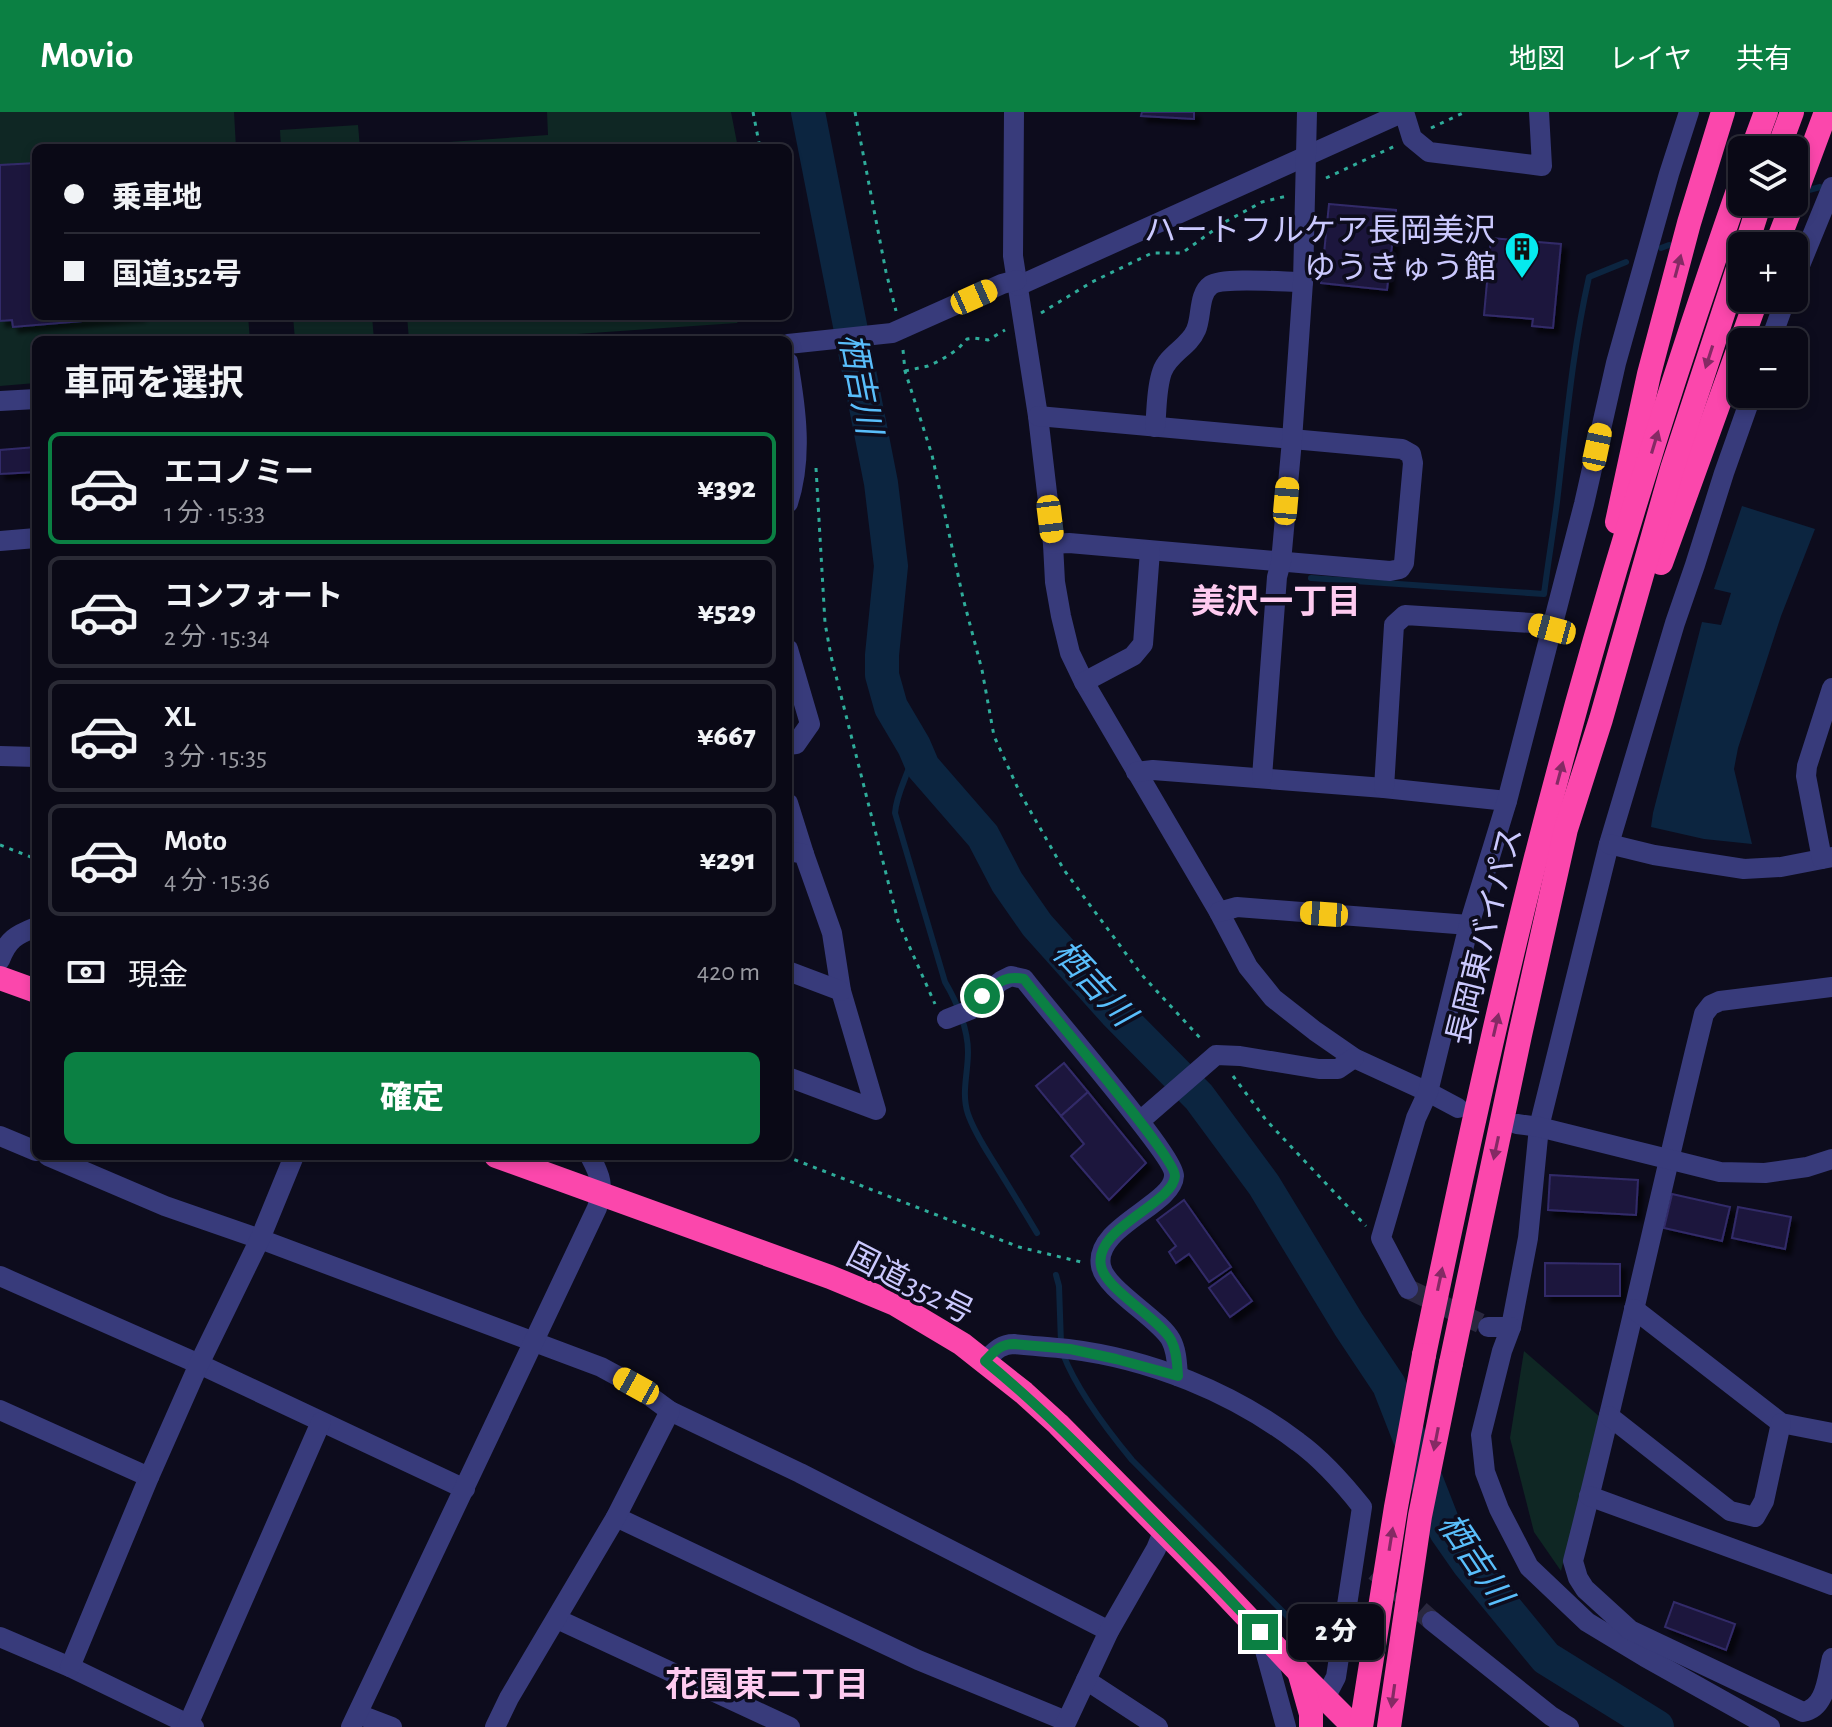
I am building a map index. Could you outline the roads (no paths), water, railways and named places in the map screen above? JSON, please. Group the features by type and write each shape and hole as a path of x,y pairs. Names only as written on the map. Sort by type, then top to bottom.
{"highway":[{"path":"1594,643 1649,374 1689,223 1723,112"},
{"path":"1757,136 1766,112"},
{"path":"1783,136 1792,112"},
{"path":"1808,160 1826,112"},
{"name":"長岡東バイパス","path":"1361,1727 1424,1355 1485,1069 1534,863 1594,643 1673,384 1730,216"},
{"name":"長岡東バイパス","path":"1389,1727 1420,1516 1566,829 1601,719 1672,469 1728,299"},
{"path":"1541,950 1662,558 1752,312"},
{"path":"0,978 32,990"},
{"name":"国道352号","path":"507,1160 830,1277 895,1304 962,1344 1058,1424 1354,1727"},
{"path":"1300,1673 1311,1714 1311,1727"}],"street":[{"path":"1014,112 1013,256 1038,416 1055,582 1070,653 1248,967 1273,998 1354,1058 1458,1108"},
{"path":"1262,777 1303,282 1307,112"},
{"path":"795,344 901,328 1002,284 1018,283 1404,112 1412,138 1429,152 1542,166 1539,112"},
{"path":"1408,1289 1381,1238 1416,1118 1428,1092 1469,925 1507,801 1552,629 1616,363 1689,112"},
{"path":"1808,246 1832,187"},
{"path":"1155,427 1161,375 1169,359 1192,338 1204,293 1211,285 1231,281 1303,282"},
{"path":"792,383 797,430 792,484"},
{"path":"0,401 32,399"},
{"path":"1747,408 1675,623 1609,844 1539,1127 1528,1238 1511,1327 1481,1435 1485,1472 1499,1509 1529,1567 1587,1622 1770,1727"},
{"path":"1038,416 1402,449 1411,454 1413,463 1404,563 1400,569 1390,571 1053,544"},
{"path":"0,541 32,538"},
{"path":"1084,682 1133,656 1143,644 1150,551"},
{"path":"1384,788 1394,625 1405,615 1532,623 1552,629"},
{"path":"792,663 810,724 796,744 792,744"},
{"path":"1609,844 1654,855 1744,869 1781,867 1827,858 1806,776 1832,688"},
{"path":"0,756 32,757"},
{"path":"1136,772 1153,770 1262,777 1507,801"},
{"path":"792,828 796,853 832,933 841,991 876,1110 792,1078"},
{"path":"1219,912 1237,907 1469,925"},
{"path":"0,960 8,943 16,935 32,929"},
{"path":"792,973 841,991"},
{"path":"947,1019 970,1010 1001,981 1011,976 1024,979 1142,1118 1175,1175 1164,1193 1111,1236 1102,1250 1101,1266 1115,1287 1170,1338 1175,1350 1178,1376"},
{"path":"1832,987 1720,1001 1711,1005 1704,1014 1573,1561 1585,1589 1630,1630 1803,1712 1813,1710 1820,1701 1832,1658"},
{"path":"1142,1118 1214,1056 1240,1056 1319,1069 1338,1069 1354,1058"},
{"path":"1517,1124 1720,1172 1765,1173 1807,1167 1832,1159"},
{"path":"0,1136 32,1149"},
{"path":"57,1160 165,1206 601,1367 636,1386 670,1411 814,1480 1109,1631"},
{"path":"70,1667 149,1477 199,1364 260,1239 292,1160"},
{"path":"392,1727 354,1720 597,1208 601,1194 600,1175 592,1160"},
{"path":"0,1276 199,1364 465,1489"},
{"path":"1634,1309 1781,1423 1832,1433"},
{"path":"1488,1327 1511,1327"},
{"path":"985,1361 1005,1344 1061,1349 1116,1359 1178,1376 1230,1399 1271,1424 1297,1441 1336,1476 1362,1507 1336,1677 1325,1698"},
{"path":"0,1410 149,1477"},
{"path":"495,1727 616,1517 670,1411"},
{"path":"1609,1416 1730,1511 1755,1517 1764,1501 1781,1423"},
{"path":"0,1637 70,1667 190,1726 321,1422"},
{"path":"1589,1496 1832,1585"},
{"path":"616,1517 918,1660 1065,1724 1109,1631 1163,1532"},
{"path":"1354,1563 1375,1571"},
{"path":"557,1619 790,1727"},
{"path":"1432,1621 1569,1727"},
{"path":"1260,1632 1286,1727"},
{"path":"1086,1680 1158,1727"}],"water":[{"path":"1742,506 1815,529 1781,616 1738,748 1734,769 1752,844 1704,839 1651,827 1702,622 1721,625 1731,593 1714,589"}],"waterway":[{"name":"栖吉川","path":"808,112 881,483 891,566 882,675 891,707 923,767 983,836 1007,882 1037,925 1115,1012 1199,1097 1264,1185 1389,1385 1446,1531 1469,1564 1546,1658 1657,1727"},
{"path":"1809,190 1820,187"},
{"path":"1661,248 1669,245"},
{"path":"1311,578 1544,594 1574,361 1589,277 1626,262"},
{"path":"914,746 895,813 945,982 964,1025 968,1043 966,1106 978,1135 1037,1233"},
{"path":"1056,1275 1061,1343"},
{"path":"1063,1354 1084,1395 1132,1460 1325,1654"}],"tunnel":[{"path":"1408,1289 1488,1327"},
{"path":"1375,1571 1432,1621"}],"place":[{"name":"ハートフルケア長岡美沢 ゆうきゅう館","path":"1522,280"}],"district":[{"name":"美沢一丁目","path":"1276,603"},
{"name":"花園東二丁目","path":"767,1686"}]}
